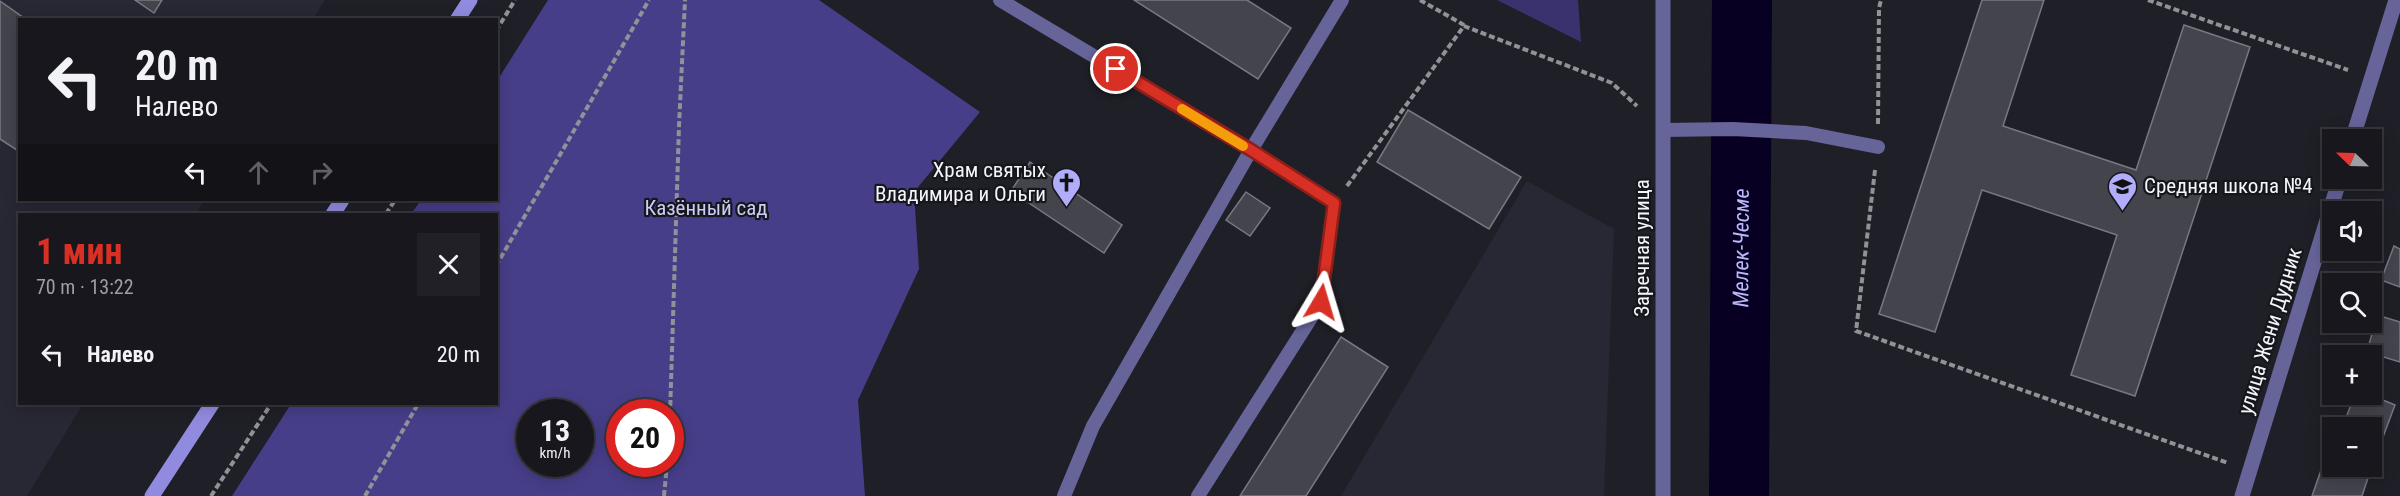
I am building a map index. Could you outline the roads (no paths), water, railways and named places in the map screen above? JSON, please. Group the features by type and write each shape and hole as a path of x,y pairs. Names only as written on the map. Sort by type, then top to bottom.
{"main road":[{"path":"458,18 470,0"},
{"path":"152,496 211,405"}],"street":[{"name":"Заречная улица","path":"1663,0 1663,496"},
{"path":"2356,129 2396,0"},
{"name":"улица Жени Дудник","path":"2242,496 2337,189"}],"lane":[{"path":"1000,0 1251,150 1334,203 1321,302 1198,496"},
{"path":"1064,496 1093,426 1251,150 1342,0"},
{"path":"1664,130 1733,129 1806,133 1878,147"}],"waterway":[{"name":"Мелек-Чесме","path":"1739,496 1742,0"}],"place":[{"name":"Храм святых Владимира и Ольги","path":"1067,208"},
{"name":"Средняя школа №4","path":"2123,212"}],"park label":[{"name":"Казённый сад","path":"706,208"}]}
